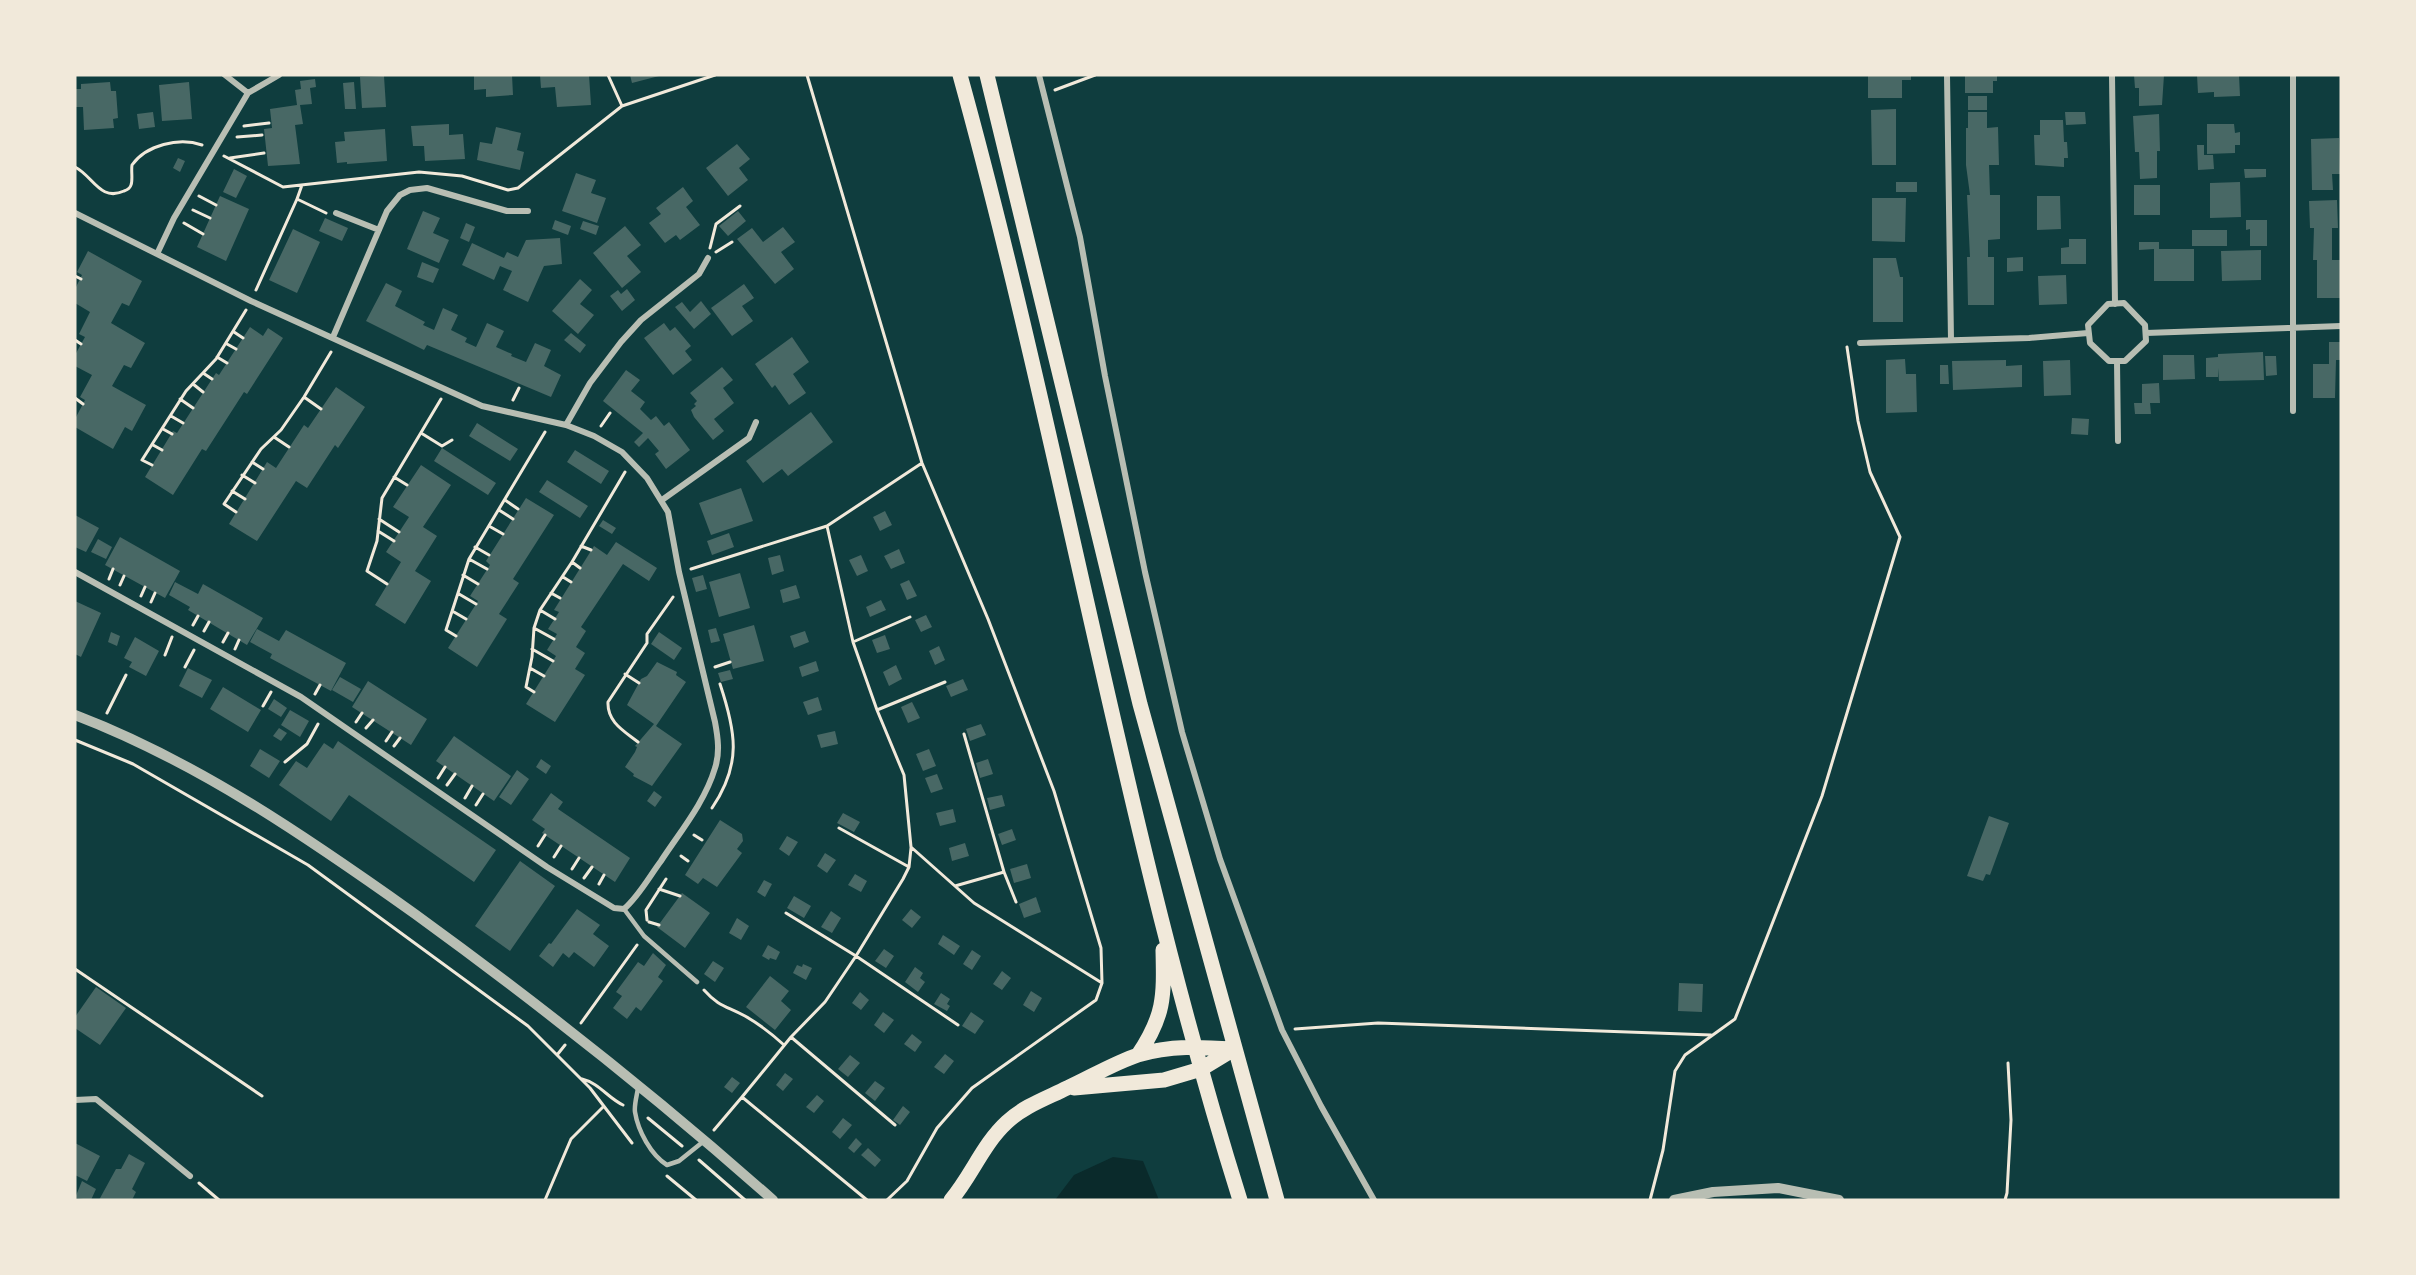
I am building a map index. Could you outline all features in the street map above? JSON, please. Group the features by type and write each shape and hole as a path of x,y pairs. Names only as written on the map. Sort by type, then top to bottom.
{"main road":[{"path":"960,75 1026,330 1162,926 1240,1200"},
{"path":"987,75 1140,704 1277,1200"},
{"path":"1138,1055 1159,1019 1164,997 1162,926"},
{"path":"951,1200 966,1182 981,1154 1007,1121 1025,1108 1138,1055 1168,1048 1234,1049"},
{"path":"1066,1089 1164,1080 1201,1069 1234,1049"},
{"path":"962,1200 966,1182"}],"street":[{"path":"225,75 248,93"},
{"path":"157,254 174,218 248,93 279,75"},
{"path":"1040,75 1080,237 1133,514 1182,732 1220,859 1282,1030 1320,1106 1374,1200"},
{"path":"1947,75 1951,340"},
{"path":"2112,75 2115,304"},
{"path":"2293,75 2293,411"},
{"path":"336,339 387,211 400,195 420,189 436,189 507,211 528,211"},
{"path":"75,213 251,301 494,410 552,420 594,436 622,452 647,478 668,512 718,741 715,769 687,822 641,890 624,909 614,908 547,867 301,697 75,572"},
{"path":"336,213 379,230"},
{"path":"566,425 590,383 621,342 641,320 699,274 708,258"},
{"path":"2124,303 2145,325 2146,341 2125,361 2109,361 2090,342 2088,333 2088,325 2108,304 2115,304 2124,303"},
{"path":"2146,333 2341,326"},
{"path":"1860,343 2029,338 2088,333"},
{"path":"2117,361 2118,441"},
{"path":"662,500 749,438 756,422"},
{"path":"75,715 101,725 183,765 257,807 337,858 504,979 574,1033 773,1200"},
{"path":"75,1100 96,1099 190,1176"},
{"path":"1674,1200 1713,1192 1778,1188 1839,1200"}],"lane":[{"path":"624,909 644,936 697,982"},
{"path":"638,1085 635,1111 647,1142 659,1160 667,1165 674,1164 705,1141"}],"path":[{"path":"608,75 622,106"},
{"path":"75,167 82,171 102,192 112,195 128,189 131,185 132,165 148,151 176,142 199,144 283,187 419,172 462,176 508,190 518,188 622,106 715,75"},
{"path":"807,75 922,463 988,619 1054,791 1101,948 1102,983 1096,1000 972,1088 937,1128 907,1181 887,1200"},
{"path":"1045,94 1095,75"},
{"path":"227,128 269,123"},
{"path":"221,138 262,135"},
{"path":"229,158 264,153"},
{"path":"152,465 142,460 180,399 217,357 234,332 251,301 302,185"},
{"path":"189,192 216,205"},
{"path":"297,199 328,214 336,213"},
{"path":"182,204 210,218"},
{"path":"708,258 716,224 740,206"},
{"path":"174,218 203,234"},
{"path":"708,258 732,242"},
{"path":"75,276 81,279"},
{"path":"234,332 243,338"},
{"path":"236,512 224,504 232,490 261,449 304,397 336,339"},
{"path":"75,340 81,344"},
{"path":"227,343 236,349"},
{"path":"1650,1200 1664,1150 1675,1071 1685,1055 1735,1019 1822,796 1900,537 1870,472 1858,421 1847,344 1860,343"},
{"path":"217,357 227,363"},
{"path":"203,373 212,379"},
{"path":"192,384 203,392"},
{"path":"387,584 367,571 377,541 382,498 447,389"},
{"path":"304,397 321,409"},
{"path":"75,398 83,404"},
{"path":"180,399 193,408"},
{"path":"171,416 183,423"},
{"path":"456,636 446,630 454,612 469,559 552,420"},
{"path":"163,429 172,434"},
{"path":"421,433 442,446 452,440"},
{"path":"274,436 289,447"},
{"path":"152,444 162,450"},
{"path":"534,692 526,687 534,628 540,610 563,577 631,461"},
{"path":"252,462 263,469"},
{"path":"689,562 687,570 827,526 922,463"},
{"path":"242,475 255,483"},
{"path":"394,477 408,485"},
{"path":"232,490 245,499"},
{"path":"505,500 518,510"},
{"path":"499,510 513,519"},
{"path":"379,519 399,531"},
{"path":"489,526 503,534"},
{"path":"705,1141 791,1037 825,1002 856,956 909,867 911,848 904,775 877,710 853,642 827,526"},
{"path":"378,531 394,541"},
{"path":"581,546 591,550"},
{"path":"475,547 489,555"},
{"path":"469,559 487,569"},
{"path":"572,562 580,568"},
{"path":"463,575 478,584"},
{"path":"563,577 571,582"},
{"path":"551,592 560,598"},
{"path":"638,742 616,725 608,710 610,696 647,643 647,634 673,596 684,593"},
{"path":"458,594 476,604"},
{"path":"540,610 555,618"},
{"path":"454,612 466,619"},
{"path":"853,642 910,617"},
{"path":"165,655 176,628"},
{"path":"534,628 554,639"},
{"path":"185,667 199,641"},
{"path":"532,649 553,661"},
{"path":"704,670 730,662"},
{"path":"530,668 544,676"},
{"path":"712,668 727,704 734,742 730,774 725,788 712,809"},
{"path":"626,674 639,683"},
{"path":"101,725 126,675"},
{"path":"877,710 945,682"},
{"path":"285,762 307,744 324,713"},
{"path":"964,734 1004,872 1016,902"},
{"path":"75,740 134,764 308,865 528,1026 580,1078 634,1146"},
{"path":"690,842 700,826"},
{"path":"839,828 909,867"},
{"path":"694,835 702,840"},
{"path":"911,848 974,903 1102,983"},
{"path":"675,864 685,849"},
{"path":"681,856 688,861"},
{"path":"557,1055 644,936 647,921 646,910 670,872"},
{"path":"955,886 1004,872"},
{"path":"647,880 659,889 680,896"},
{"path":"786,913 856,956 958,1025"},
{"path":"647,921 659,925"},
{"path":"76,972 262,1096"},
{"path":"697,982 714,1000 728,1010 743,1014 785,1045"},
{"path":"1282,1030 1378,1023 1713,1035"},
{"path":"791,1037 895,1125"},
{"path":"2005,1200 2011,1120 2008,1063"},
{"path":"580,1078 592,1081 614,1101 647,1117 745,1200"},
{"path":"742,1097 867,1200"},
{"path":"545,1200 571,1139 604,1106"},
{"path":"662,1172 696,1200"},
{"path":"190,1176 219,1200"}],"water":[{"path":"1113,1157 1143,1161 1159,1200 1055,1200 1074,1175"}],"building":[{"path":"474,75 512,75 513,95 486,97 486,89 474,90"},
{"path":"540,75 589,75 591,105 557,107 555,87 541,88"},
{"path":"630,75 659,75 659,76 632,83"},
{"path":"1868,75 1911,75 1911,80 1902,80 1902,98 1868,98"},
{"path":"1965,75 1997,75 1997,81 1993,81 1993,93 1965,93"},
{"path":"2134,75 2164,75 2162,105 2139,106 2139,88 2135,88"},
{"path":"2197,75 2239,75 2240,96 2214,97 2214,92 2198,93"},
{"path":"384,76 386,107 362,108 360,77"},
{"path":"315,79 316,87 310,88 312,104 300,105 303,124 295,125 300,164 268,166 264,129 272,128 270,109 297,105 295,90 301,89 300,81"},
{"path":"110,82 111,91 116,91 118,118 113,119 114,128 84,130 83,107 75,107 75,89 81,89 81,84"},
{"path":"189,82 192,119 162,121 159,85"},
{"path":"354,82 356,109 345,109 343,83"},
{"path":"1968,96 1987,96 1987,110 1968,110"},
{"path":"1896,109 1896,165 1872,165 1871,110"},
{"path":"153,112 155,127 139,129 137,114"},
{"path":"1968,112 1987,112 1987,128 1998,127 1999,165 1989,165 1990,195 2000,195 2000,239 1988,240 1988,257 1994,257 1994,305 1968,305 1967,257 1970,257 1967,195 1970,195 1966,165 1966,128 1968,128"},
{"path":"2065,112 2085,112 2086,124 2066,125"},
{"path":"2159,114 2160,151 2157,151 2157,178 2140,179 2139,152 2135,152 2133,116"},
{"path":"2040,120 2063,120 2064,142 2067,142 2068,158 2064,158 2064,167 2035,165 2034,135 2040,135"},
{"path":"449,124 449,135 463,134 465,159 425,161 424,146 413,146 411,126"},
{"path":"2207,124 2234,124 2235,133 2240,132 2240,145 2235,145 2235,153 2207,154"},
{"path":"496,127 521,133 517,150 524,152 520,170 477,160 480,142 492,144"},
{"path":"385,129 387,161 337,163 335,142 345,141 344,132"},
{"path":"2339,138 2340,174 2332,174 2333,190 2312,190 2311,139"},
{"path":"737,144 750,159 739,168 748,180 728,196 706,168"},
{"path":"2197,145 2204,145 2204,155 2213,155 2214,169 2198,170"},
{"path":"178,158 185,161 180,172 173,168"},
{"path":"234,169 247,176 236,198 223,192"},
{"path":"2244,169 2266,169 2266,177 2245,178"},
{"path":"576,173 596,180 591,193 606,198 597,223 562,211"},
{"path":"1896,182 1917,182 1917,192 1896,192"},
{"path":"2240,182 2241,217 2210,218 2210,183"},
{"path":"2134,185 2160,185 2160,215 2134,215"},
{"path":"683,187 693,201 686,207 700,225 680,240 676,235 665,243 649,223 661,214 656,208"},
{"path":"220,196 249,209 226,261 197,247"},
{"path":"2037,196 2060,196 2061,229 2037,230"},
{"path":"1872,198 1906,198 1905,242 1872,241"},
{"path":"2337,200 2338,228 2332,228 2332,260 2341,260 2341,298 2317,298 2317,260 2313,260 2314,228 2310,228 2309,201"},
{"path":"423,211 440,218 433,233 449,240 439,263 407,249"},
{"path":"738,211 746,221 728,236 719,226"},
{"path":"325,218 348,228 342,241 319,231"},
{"path":"555,220 571,226 568,235 552,229"},
{"path":"2246,220 2267,220 2267,246 2250,246 2250,229 2246,230"},
{"path":"583,221 599,226 596,235 580,229"},
{"path":"466,223 475,227 469,242 460,238"},
{"path":"625,226 641,245 627,256 641,272 622,288 593,253"},
{"path":"783,227 795,242 781,252 794,269 775,284 737,239 752,228 763,242"},
{"path":"293,229 320,242 297,293 269,280"},
{"path":"2192,230 2227,230 2227,246 2192,246"},
{"path":"560,238 562,264 544,266 528,302 503,290 512,271 500,266 494,280 462,265 472,243 504,258 507,252 518,257 526,240"},
{"path":"2069,239 2086,239 2086,264 2061,264 2061,248 2069,247"},
{"path":"2139,242 2159,242 2159,249 2194,249 2194,281 2154,281 2154,249 2139,250"},
{"path":"2261,250 2261,280 2222,281 2221,251"},
{"path":"88,251 142,281 129,306 122,303 111,323 145,343 131,368 124,365 112,386 146,405 132,431 125,427 113,449 75,427 75,419 85,400 80,397 92,375 75,366 75,355 85,337 79,334 90,312 75,303 75,289 82,275 77,272"},
{"path":"2023,257 2023,271 2007,272 2007,258"},
{"path":"1873,258 1896,258 1900,277 1903,277 1903,322 1873,322"},
{"path":"422,262 439,269 433,283 417,277"},
{"path":"2066,275 2067,304 2039,305 2038,276"},
{"path":"580,279 592,290 580,304 594,315 578,334 552,311"},
{"path":"386,283 402,291 395,306 425,322 423,325 434,330 443,308 458,315 451,330 467,338 465,342 476,347 487,323 504,331 496,347 512,354 511,356 526,362 535,343 551,350 544,366 561,375 551,397 427,345 424,350 366,321"},
{"path":"744,284 754,298 742,306 753,321 732,336 711,308"},
{"path":"627,289 635,300 622,311 610,296 618,290 621,294"},
{"path":"701,301 711,314 694,329 675,307 682,302 690,312"},
{"path":"664,323 670,331 675,327 691,346 685,351 692,360 673,375 644,338"},
{"path":"250,327 263,336 268,328 283,338 247,394 244,392 206,451 202,449 173,495 145,477 173,431 177,433 216,373 219,375"},
{"path":"571,333 586,345 580,353 564,340"},
{"path":"792,337 809,362 793,374 806,393 789,405 775,385 772,388 755,364"},
{"path":"2329,342 2341,342 2341,360 2336,360 2335,398 2313,398 2313,364 2329,364"},
{"path":"2263,352 2264,380 2219,381 2218,368 2218,377 2206,377 2206,358 2218,357 2218,354"},
{"path":"2163,355 2194,355 2195,379 2163,380"},
{"path":"2265,356 2276,356 2277,375 2266,376"},
{"path":"1905,359 1906,374 1916,374 1917,412 1886,413 1886,360"},
{"path":"2006,360 2006,366 2022,365 2022,387 1953,390 1952,361"},
{"path":"2070,360 2071,395 2044,396 2043,361"},
{"path":"1940,365 1948,365 1949,384 1940,384"},
{"path":"722,367 733,380 723,388 734,403 714,419 724,431 713,440 694,417 691,410 696,406 694,404 697,401 690,393"},
{"path":"626,370 640,380 631,391 645,402 640,409 651,420 656,416 664,426 669,422 690,450 666,469 655,454 659,451 648,438 639,447 634,442 643,433 603,401"},
{"path":"2159,383 2160,403 2150,403 2151,414 2135,414 2134,403 2142,403 2142,384"},
{"path":"336,387 365,407 338,448 335,445 307,488 296,481 257,541 229,524 267,462 276,468 304,425 308,428"},
{"path":"811,412 833,442 788,476 782,469 763,483 746,461"},
{"path":"2072,418 2089,419 2088,435 2071,434"},
{"path":"477,423 518,449 510,461 469,436"},
{"path":"442,448 496,483 488,495 434,461"},
{"path":"575,450 609,471 601,484 567,462"},
{"path":"421,465 451,485 423,527 437,536 415,571 431,581 405,624 375,605 401,562 386,552 409,517 393,507"},
{"path":"547,480 588,506 580,518 539,492"},
{"path":"741,488 753,521 711,535 699,503"},
{"path":"526,498 554,515 513,579 519,583 499,614 507,619 477,667 448,648 478,601 470,596 490,565 486,561"},
{"path":"885,511 892,525 880,531 873,517"},
{"path":"75,515 99,528 86,552 75,547"},
{"path":"603,520 616,528 612,534 599,526"},
{"path":"729,533 734,547 712,555 707,541"},
{"path":"120,537 180,571 165,598 105,565"},
{"path":"98,539 112,547 106,559 91,552"},
{"path":"616,542 657,568 649,581 623,564 581,627 586,631 576,647 585,653 575,669 585,675 555,722 526,704 556,656 547,650 557,634 548,629 559,612 554,610 594,546 607,555"},
{"path":"899,549 905,563 891,569 884,556"},
{"path":"780,555 784,571 772,575 768,558"},
{"path":"861,555 868,571 857,576 849,560"},
{"path":"740,573 750,608 719,617 709,582"},
{"path":"703,575 707,589 696,592 692,578"},
{"path":"909,580 917,596 907,600 900,584"},
{"path":"175,582 198,594 203,584 263,618 247,645 188,610 190,607 169,595"},
{"path":"796,585 800,598 783,603 780,590"},
{"path":"881,600 886,610 870,617 866,607"},
{"path":"75,601 101,613 81,657 75,654"},
{"path":"926,615 932,627 921,632 915,620"},
{"path":"754,625 764,661 733,669 723,634"},
{"path":"716,628 720,641 711,643 708,630"},
{"path":"257,629 279,641 286,630 346,663 331,691 270,658 272,654 250,642"},
{"path":"805,631 809,642 794,648 790,636"},
{"path":"111,632 120,636 117,646 108,642"},
{"path":"659,632 682,648 674,660 651,644"},
{"path":"885,635 890,649 877,653 872,640"},
{"path":"135,637 159,651 146,676 129,667 132,662 124,658"},
{"path":"939,646 945,660 935,665 929,651"},
{"path":"816,661 819,671 802,677 799,667"},
{"path":"657,662 677,672 676,675 686,682 656,726 682,744 652,786 633,776 634,774 625,767 635,752 637,747 635,746 654,724 627,705 641,679 647,676"},
{"path":"896,665 902,679 889,686 883,672"},
{"path":"188,668 212,680 202,698 179,686"},
{"path":"730,670 733,679 721,682 718,673"},
{"path":"340,677 361,689 353,702 332,690"},
{"path":"963,679 968,690 951,697 946,686"},
{"path":"368,681 427,719 411,745 352,707"},
{"path":"223,687 261,710 248,732 210,709"},
{"path":"818,697 822,710 808,715 803,702"},
{"path":"274,699 287,708 281,717 268,709"},
{"path":"912,702 920,718 908,723 901,707"},
{"path":"290,710 309,721 300,737 281,725"},
{"path":"981,724 986,735 970,741 966,729"},
{"path":"279,728 287,733 281,741 273,736"},
{"path":"835,731 838,744 821,748 817,735"},
{"path":"454,736 511,776 494,801 436,761"},
{"path":"338,741 496,850 474,882 349,795 331,821 279,785 296,761 307,768 324,743 333,749"},
{"path":"260,749 280,761 269,778 250,766"},
{"path":"929,749 936,766 923,771 916,754"},
{"path":"541,759 551,766 546,774 536,767"},
{"path":"988,759 993,774 980,778 976,763"},
{"path":"517,770 529,779 511,805 499,797"},
{"path":"937,774 943,789 931,793 925,778"},
{"path":"654,791 662,797 655,807 647,801"},
{"path":"551,793 563,802 558,809 630,858 615,882 542,833 545,829 532,820"},
{"path":"1002,795 1005,806 990,810 987,798"},
{"path":"953,809 956,822 940,826 936,813"},
{"path":"843,813 860,822 854,832 837,823"},
{"path":"1989,816 2009,823 1990,875 1986,874 1983,881 1967,876"},
{"path":"720,820 742,834 743,841 737,849 742,853 717,887 703,878 698,884 685,875"},
{"path":"1012,829 1016,840 1002,845 998,834"},
{"path":"787,836 798,842 789,856 779,849"},
{"path":"965,843 969,856 952,861 949,848"},
{"path":"825,853 836,860 827,873 817,866"},
{"path":"520,861 555,886 510,951 475,926"},
{"path":"1027,864 1031,878 1014,883 1010,869"},
{"path":"855,874 867,881 861,892 848,885"},
{"path":"764,880 772,884 765,897 757,892"},
{"path":"682,893 710,913 685,948 657,927"},
{"path":"794,896 811,906 804,918 787,908"},
{"path":"1036,897 1041,912 1024,918 1019,904"},
{"path":"577,909 600,925 593,934 609,946 594,967 574,952 569,958 563,953 553,967 539,956"},
{"path":"911,909 921,917 912,928 902,920"},
{"path":"831,911 841,918 832,933 821,927"},
{"path":"737,918 749,926 741,940 729,933"},
{"path":"943,935 960,946 954,955 938,944"},
{"path":"768,945 780,952 776,960 770,958 769,960 762,956"},
{"path":"884,949 894,956 886,968 875,961"},
{"path":"972,950 981,956 972,970 963,964"},
{"path":"653,953 666,965 658,977 663,981 641,1011 636,1007 627,1019 613,1008 622,996 616,992 638,962 644,966"},
{"path":"713,961 724,968 715,982 704,974"},
{"path":"803,964 812,968 806,980 793,973 797,965 802,967"},
{"path":"915,967 923,973 920,978 925,982 918,992 905,982"},
{"path":"1002,971 1011,978 1002,990 993,984"},
{"path":"770,976 789,991 781,1001 791,1010 775,1030 746,1007"},
{"path":"1679,983 1703,984 1702,1012 1678,1011"},
{"path":"96,987 126,1008 100,1045 75,1028 75,1017"},
{"path":"1031,991 1042,998 1034,1012 1023,1005"},
{"path":"860,992 869,1000 861,1010 852,1003"},
{"path":"941,993 950,999 947,1011 934,1004"},
{"path":"883,1012 894,1020 884,1033 874,1025"},
{"path":"971,1012 984,1021 975,1034 962,1026"},
{"path":"912,1034 922,1042 915,1052 904,1044"},
{"path":"945,1054 954,1061 944,1074 934,1067"},
{"path":"850,1055 860,1063 848,1077 838,1069"},
{"path":"785,1073 793,1079 783,1091 776,1085"},
{"path":"732,1077 740,1083 732,1093 724,1087"},
{"path":"875,1081 885,1088 875,1101 865,1093"},
{"path":"817,1095 824,1101 814,1113 806,1107"},
{"path":"903,1106 910,1112 900,1125 893,1120"},
{"path":"843,1118 852,1125 840,1139 832,1132"},
{"path":"856,1138 862,1144 854,1153 848,1148"},
{"path":"75,1143 100,1156 87,1181 75,1175"},
{"path":"868,1148 881,1160 875,1167 861,1155"},
{"path":"129,1154 145,1163 132,1189 136,1192 132,1200 99,1200 116,1169 121,1169"},
{"path":"82,1181 96,1189 91,1200 75,1198"}]}
